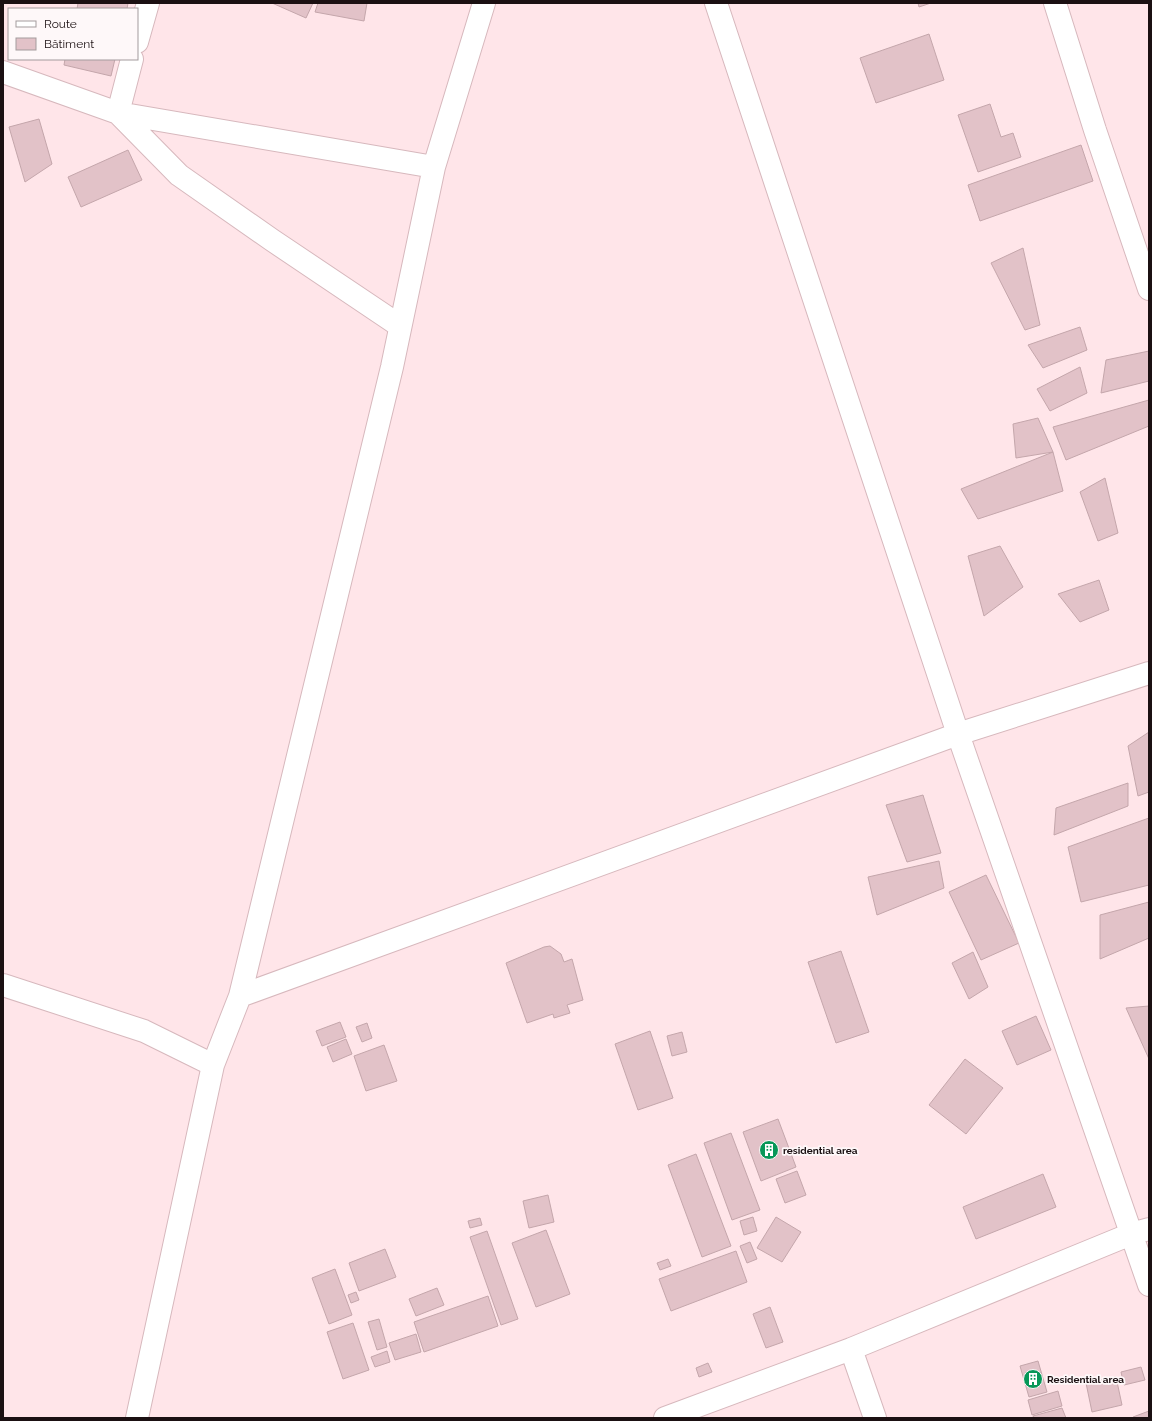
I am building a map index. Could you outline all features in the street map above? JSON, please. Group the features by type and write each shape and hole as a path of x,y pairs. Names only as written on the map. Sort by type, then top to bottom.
{"street":[{"path":"138,38 148,3"},
{"path":"137,1418 213,1065 240,996 388,383 434,167 484,3"},
{"path":"716,3 958,734 1140,1231 1149,1285"},
{"path":"1054,3 1149,289"},
{"path":"118,113 132,60"},
{"path":"3,72 118,113 434,167"},
{"path":"118,113 179,175 272,240 400,326"},
{"path":"240,996 958,734 1149,673"},
{"path":"3,985 144,1031 213,1065"},
{"path":"665,1418 851,1349 1140,1231"},
{"path":"851,1349 875,1418"}],"building":[{"path":"78,3 128,3 127,8 77,8"},
{"path":"272,3 313,3 306,18"},
{"path":"318,3 367,3 364,21 315,12"},
{"path":"918,3 931,3 919,7"},
{"path":"929,34 944,80 876,103 860,58"},
{"path":"65,60 115,60 111,76 64,65"},
{"path":"990,104 1001,137 1013,133 1021,157 978,172 958,115"},
{"path":"39,119 52,164 25,182 9,127"},
{"path":"1081,145 1093,181 980,221 968,185"},
{"path":"128,150 142,180 81,207 68,177"},
{"path":"1023,248 1040,325 1025,330 991,263"},
{"path":"1080,327 1087,350 1043,368 1028,345"},
{"path":"1149,351 1149,381 1101,393 1106,360"},
{"path":"1080,367 1087,393 1050,411 1037,389"},
{"path":"1149,400 1149,426 1066,460 1053,427"},
{"path":"1038,418 1053,452 1016,458 1013,424"},
{"path":"1053,452 1063,491 978,519 961,489"},
{"path":"1105,478 1118,533 1098,541 1080,492"},
{"path":"1000,546 1023,587 984,616 968,556"},
{"path":"1099,580 1109,610 1080,622 1058,594"},
{"path":"1149,732 1149,792 1138,796 1128,746"},
{"path":"1128,783 1128,806 1054,835 1056,808"},
{"path":"923,795 941,853 907,862 886,805"},
{"path":"1149,818 1149,885 1081,902 1068,847"},
{"path":"939,861 944,888 877,915 868,877"},
{"path":"986,875 1019,943 981,960 949,892"},
{"path":"1149,902 1149,938 1100,959 1100,915"},
{"path":"550,946 561,954 564,962 572,959 583,1000 567,1005 570,1013 554,1018 553,1014 527,1023 506,963 544,947"},
{"path":"841,951 869,1032 836,1043 808,962"},
{"path":"973,952 988,987 969,999 952,963"},
{"path":"1149,1006 1149,1059 1126,1008"},
{"path":"1036,1016 1051,1050 1017,1065 1002,1031"},
{"path":"340,1022 346,1037 322,1046 316,1031"},
{"path":"367,1023 372,1038 362,1042 356,1027"},
{"path":"650,1031 673,1098 638,1110 615,1044"},
{"path":"682,1032 687,1052 672,1056 667,1036"},
{"path":"346,1039 352,1054 333,1062 327,1047"},
{"path":"384,1045 397,1081 366,1091 354,1056"},
{"path":"965,1059 1003,1088 966,1134 929,1105"},
{"name":"residential area","path":"778,1119 796,1167 761,1181 743,1132"},
{"path":"731,1133 760,1210 732,1220 704,1143"},
{"path":"696,1154 731,1246 702,1257 668,1165"},
{"path":"797,1171 806,1195 785,1203 776,1179"},
{"path":"1043,1174 1056,1207 976,1239 963,1207"},
{"path":"548,1195 554,1222 529,1228 523,1201"},
{"path":"753,1217 757,1231 744,1235 740,1221"},
{"path":"776,1217 801,1232 782,1262 757,1248"},
{"path":"480,1218 482,1225 470,1228 468,1221"},
{"path":"546,1230 570,1294 536,1307 512,1243"},
{"path":"487,1231 518,1319 501,1325 470,1237"},
{"path":"750,1242 757,1259 747,1263 740,1246"},
{"path":"385,1249 396,1277 359,1291 349,1263"},
{"path":"736,1251 747,1282 671,1311 659,1279"},
{"path":"668,1259 671,1266 660,1270 657,1263"},
{"path":"335,1269 352,1315 329,1324 312,1278"},
{"path":"437,1288 444,1305 416,1316 409,1299"},
{"path":"356,1292 359,1300 351,1303 348,1295"},
{"path":"488,1296 498,1326 424,1352 414,1322"},
{"path":"770,1307 783,1342 766,1348 753,1314"},
{"path":"379,1319 387,1347 377,1350 368,1322"},
{"path":"353,1323 369,1370 343,1379 327,1332"},
{"path":"416,1334 421,1352 395,1360 389,1343"},
{"path":"387,1351 390,1362 375,1367 371,1357"},
{"name":"Residential area","path":"1038,1361 1047,1392 1029,1397 1020,1366"},
{"path":"708,1363 712,1372 699,1377 696,1368"},
{"path":"1141,1367 1145,1380 1124,1385 1121,1372"},
{"path":"1116,1377 1122,1405 1092,1412 1086,1383"},
{"path":"1058,1391 1062,1406 1032,1415 1028,1400"},
{"path":"1062,1408 1066,1418 1034,1418 1033,1416"},
{"path":"1149,1411 1149,1418 1133,1418 1133,1417"}],"place":[{"name":"residential area","path":"769,1150"},
{"name":"Residential area","path":"1033,1379"}]}
